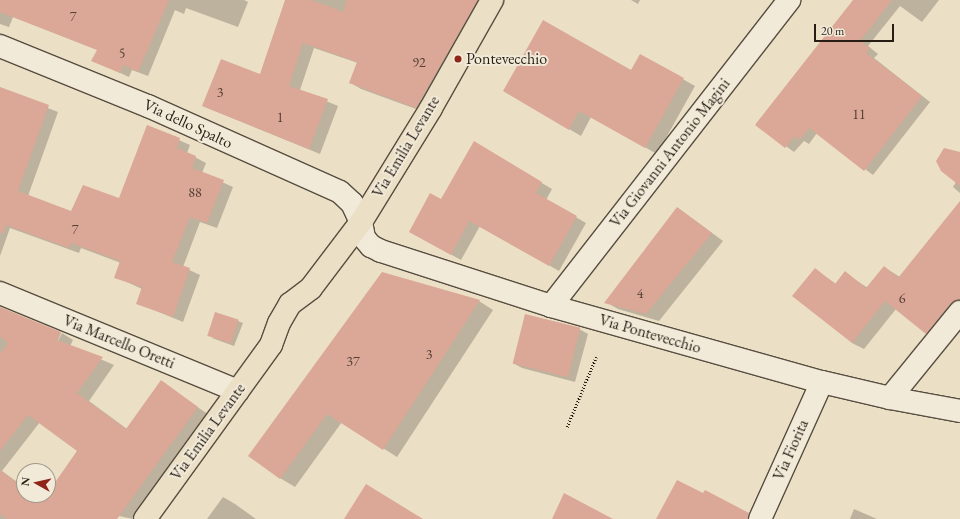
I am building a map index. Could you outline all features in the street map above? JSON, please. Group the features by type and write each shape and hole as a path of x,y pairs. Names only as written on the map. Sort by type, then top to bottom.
{"main road":[{"name":"Via Emilia Levante","path":"145,519 271,345 296,323 311,288 361,222 431,108 492,0"}],"street":[{"name":"Via Giovanni Antonio Magini","path":"551,306 789,0"},
{"name":"Via dello Spalto","path":"0,46 148,106 340,192 352,203 361,222"},
{"name":"Via Pontevecchio","path":"361,222 364,238 371,246 381,251 551,306 822,382 890,398 960,411"},
{"name":"Via Marcello Oretti","path":"0,293 238,391"},
{"path":"890,398 960,312"},
{"name":"Via Fiorita","path":"760,519 822,382"}],"path":[{"path":"567,428 596,357"}],"building":[{"path":"0,0 169,0 138,72 123,65 120,73 91,61 97,50 0,12"},
{"path":"285,0 311,0 344,12 346,0 478,0 416,108 349,83 357,62 303,43 289,86 328,99 309,149 202,106 221,59 260,74"},
{"path":"853,0 892,0 860,41 870,48 866,53 922,96 864,171 809,128 800,140 795,136 785,148 755,125"},
{"path":"543,20 631,70 640,54 684,78 645,148 579,111 569,130 503,91"},
{"path":"0,87 49,105 18,191 71,211 83,185 119,198 147,125 180,138 177,148 196,156 192,168 224,180 207,223 190,217 172,262 190,268 173,317 136,304 142,287 114,278 120,261 71,243 69,248 6,225 3,233 0,233"},
{"path":"474,141 542,182 536,193 577,216 549,266 469,221 451,255 409,232 430,193 441,199"},
{"path":"944,148 960,152 960,186 941,171 936,161"},
{"path":"960,201 960,300 950,304 926,334 885,301 852,343 792,296 815,268 835,284 845,271 866,288 884,266 898,278"},
{"path":"677,207 712,233 646,314 604,303"},
{"path":"382,272 480,300 383,450 327,414 280,479 248,456"},
{"path":"0,307 61,332 57,340 103,357 77,393 126,429 161,380 198,407 117,519 7,519 0,514 0,470 16,482 16,503 56,503 56,481 77,451 28,415 0,451 0,354 8,343 0,336"},
{"path":"215,312 239,320 231,344 207,336"},
{"path":"525,314 580,328 568,377 513,363"},
{"path":"677,480 703,493 705,490 749,513 748,519 656,519"},
{"path":"366,484 423,519 344,519"},
{"path":"564,493 613,519 552,519"}],"place":[{"name":"Pontevecchio","path":"458,59"}]}
